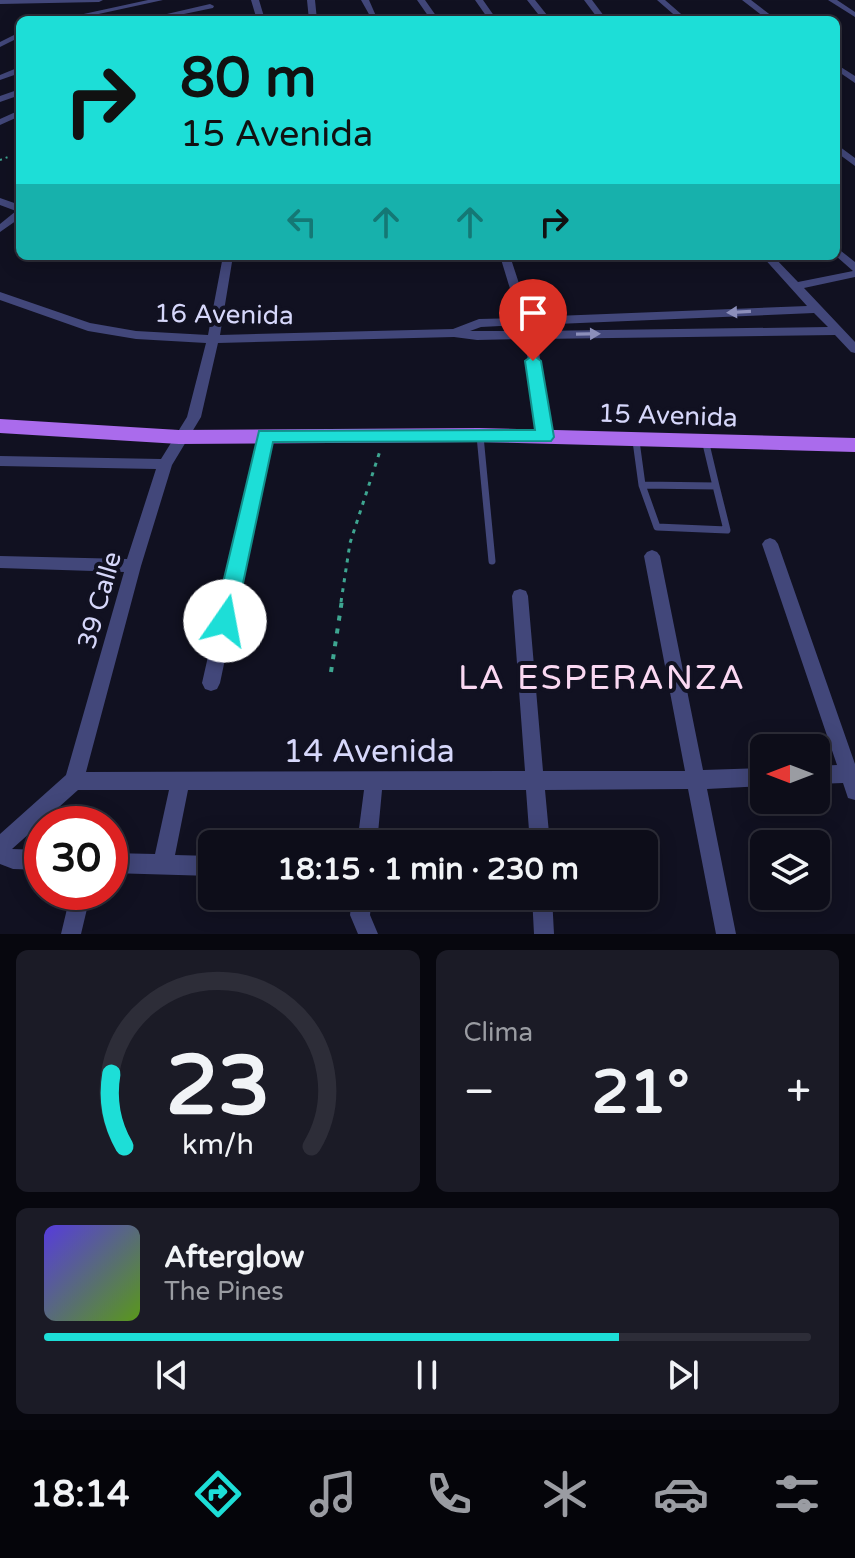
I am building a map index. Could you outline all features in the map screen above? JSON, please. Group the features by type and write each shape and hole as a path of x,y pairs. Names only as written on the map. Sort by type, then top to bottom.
{"main road":[{"name":"15 Avenida","path":"0,426 66,434 182,437 480,435 706,444 855,445"}],"street":[{"path":"0,2 99,0"},
{"path":"78,16 123,10 159,0"},
{"path":"365,0 373,14"},
{"path":"531,0 543,16"},
{"path":"661,0 679,16"},
{"path":"746,0 768,16"},
{"path":"832,0 855,15"},
{"path":"86,2 91,13"},
{"path":"164,16 210,6"},
{"path":"0,229 16,215"},
{"path":"796,286 855,271 840,254"},
{"name":"39 Calle","path":"74,781 133,566 165,464 194,417 213,339 227,260"},
{"path":"506,260 530,335 545,437"},
{"path":"771,260 855,349"},
{"name":"16 Avenida","path":"0,296 88,327 136,335 213,339 454,333 477,336 838,331"},
{"name":"16 Avenida","path":"454,333 479,323 817,309"},
{"path":"211,683 265,436"},
{"path":"0,461 165,464"},
{"path":"770,544 852,782"},
{"path":"652,556 726,934"},
{"path":"0,562 133,566"},
{"path":"520,596 539,830"},
{"name":"14 Avenida","path":"74,781 750,778"},
{"path":"830,778 852,782"},
{"path":"0,847 74,781"},
{"path":"163,865 180,781"},
{"path":"369,830 374,781"},
{"path":"0,854 24,859"},
{"path":"128,864 198,866"},
{"path":"71,934 77,910"},
{"path":"361,910 368,934"},
{"path":"543,910 544,934"}],"lane":[{"path":"480,435 492,561"},
{"path":"636,441 642,485 657,527 727,530 706,444"},
{"path":"642,485 716,486"}],"path":[{"path":"331,672 350,543 385,436"}],"district":[{"name":"LA ESPERANZA","path":"602,677"}],"route":[{"path":"225,621 265,436 545,437 533,361"}]}
